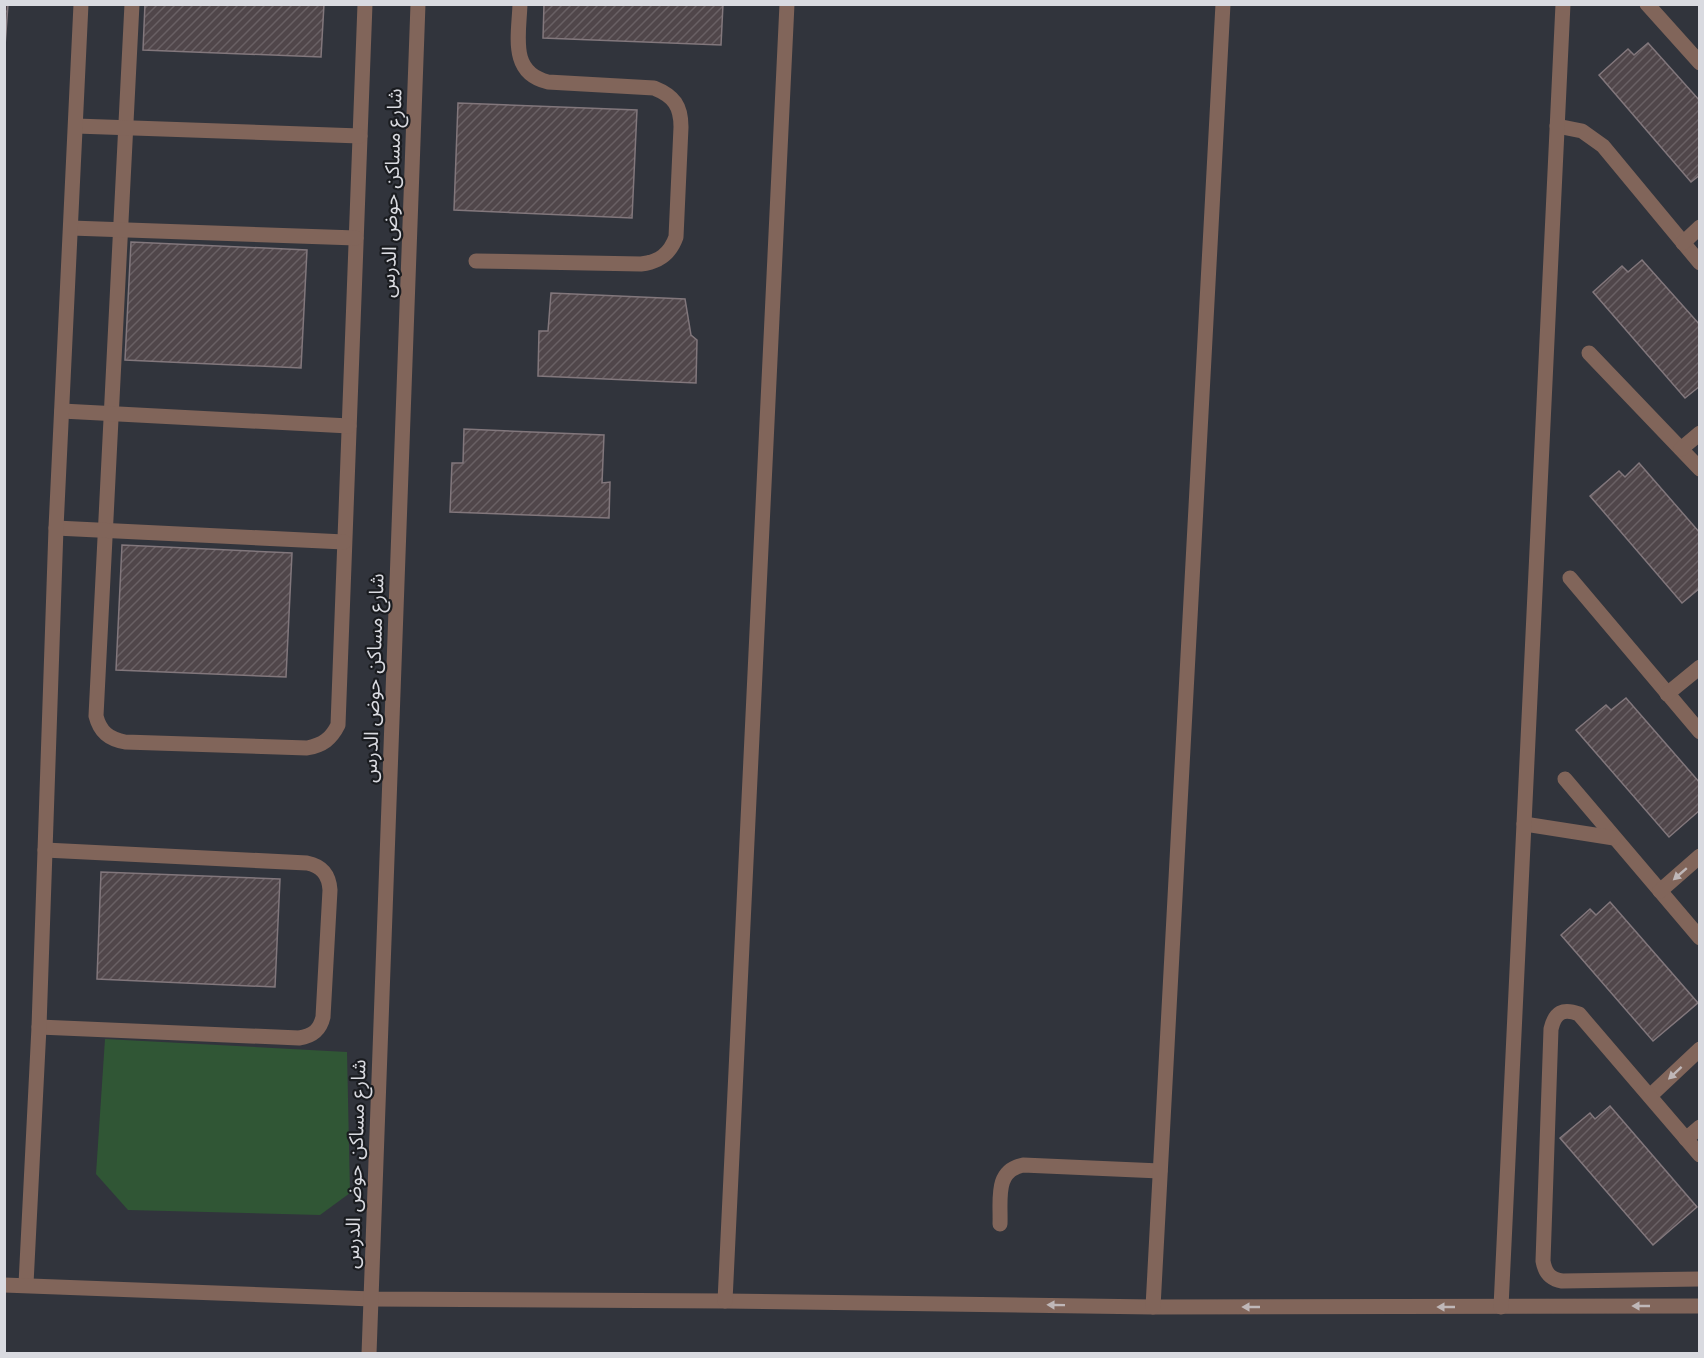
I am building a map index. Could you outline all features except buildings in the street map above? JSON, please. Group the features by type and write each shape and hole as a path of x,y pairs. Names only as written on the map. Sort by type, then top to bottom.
{"street":[{"path":"26,1284 39,1027 56,528 81,4"},
{"path":"132,4 96,716 102,731 117,741 307,748 326,741 338,724 365,4"},
{"name":"شارع مساكن حوض الدرس","path":"369,1353 418,4"},
{"path":"476,261 651,263 667,253 676,237 681,128 678,107 664,92 654,88 548,82 536,79 520,61 520,4"},
{"path":"725,1301 787,4"},
{"path":"1153,1307 1223,4"},
{"path":"1501,1307 1563,4"},
{"path":"1657,8 1698,57"},
{"path":"75,126 360,136"},
{"path":"1557,126 1582,131 1603,146 1700,263"},
{"path":"1683,243 1700,227"},
{"path":"71,228 356,238"},
{"path":"1589,353 1700,469"},
{"path":"62,411 349,426"},
{"path":"1681,449 1700,433"},
{"path":"56,528 344,542"},
{"path":"1570,578 1700,732"},
{"path":"1667,694 1700,667"},
{"path":"1565,779 1699,935"},
{"path":"1524,824 1614,838"},
{"path":"39,1027 308,1037 316,1032 324,1017 330,890 326,875 314,865 307,863 45,850"},
{"path":"1660,891 1700,856"},
{"path":"1700,1155 1579,1014 1569,1010 1553,1019 1550,1040 1544,1261 1548,1275 1554,1280 1562,1281 1700,1279"},
{"path":"1650,1096 1700,1049"},
{"path":"1686,1139 1700,1127"},
{"path":"1000,1224 1002,1180 1014,1167 1023,1165 1160,1171"},
{"path":"4,1285 26,1284 372,1299 1153,1307 1700,1306"}],"green space":[{"path":"105,1039 347,1052 350,1193 320,1215 128,1210 96,1174"}]}
